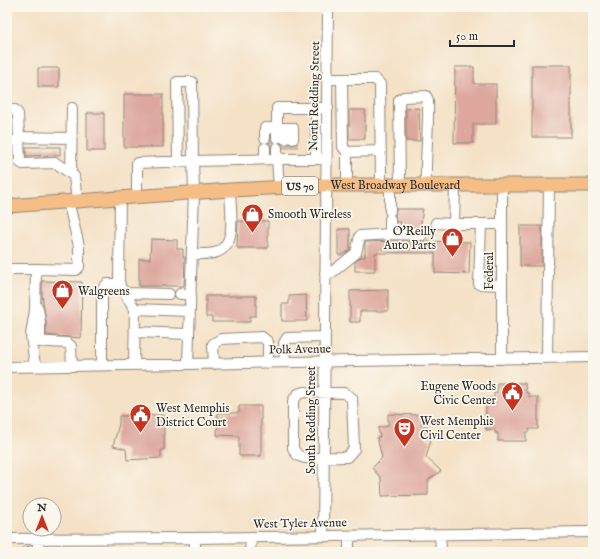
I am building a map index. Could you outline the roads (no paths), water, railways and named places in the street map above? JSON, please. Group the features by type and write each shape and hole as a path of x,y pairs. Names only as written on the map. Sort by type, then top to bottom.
{"main road":[{"name":"West Broadway Boulevard","path":"7,206 194,192 347,184 593,185"}],"street":[{"name":"North Redding Street","path":"326,185 328,7"},
{"path":"328,79 375,79 380,84 381,151 390,184"},
{"path":"342,79 343,147 347,152 347,184"},
{"path":"178,162 177,82 192,82 194,192 188,364"},
{"path":"390,234 390,184 400,100 404,97 426,96 428,100 429,140 425,150 426,184"},
{"path":"70,173 72,108"},
{"path":"279,187 277,108 328,108"},
{"path":"316,108 316,159"},
{"path":"7,110 16,110 18,114 20,162 23,164 56,162 74,176 73,201 79,246 79,267 76,270 7,269"},
{"path":"277,128 293,128 278,149"},
{"path":"7,141 19,139 70,138"},
{"path":"137,197 137,163 193,161 278,149 316,159 326,159"},
{"path":"347,152 381,151"},
{"name":"Federal","path":"502,184 502,359"},
{"path":"547,358 549,184"},
{"name":"South Redding Street","path":"323,536 326,185"},
{"path":"454,224 455,185"},
{"path":"192,254 216,253 223,249 229,240 231,226 230,190"},
{"path":"120,198 122,289 135,309 134,365"},
{"path":"436,223 502,224"},
{"path":"481,224 479,284 502,285"},
{"path":"325,273 331,273 356,253 360,236 390,234 422,235"},
{"path":"35,366 36,342 34,314 36,269"},
{"path":"102,365 102,290 107,284 122,289 169,294"},
{"path":"180,294 191,294"},
{"path":"35,299 40,322 36,342"},
{"path":"135,309 190,311"},
{"path":"135,332 189,334"},
{"path":"214,364 213,344 221,338 262,337 268,342 268,362"},
{"path":"285,362 284,343 287,338 324,337"},
{"path":"36,342 62,342 71,346 72,366"},
{"name":"Polk Avenue","path":"7,367 593,357"},
{"path":"324,392 344,393 352,398 354,449 347,457 343,458 299,457 293,448 293,401 298,394 324,392"},
{"name":"West Tyler Avenue","path":"7,539 195,538 593,532"},
{"path":"440,534 441,552"},
{"path":"349,536 349,552"},
{"path":"250,537 250,552"},
{"path":"26,552 38,552 38,538"},
{"path":"195,538 195,552"}],"tunnel":[{"path":"271,138 271,148"},
{"path":"285,139 285,149"},
{"path":"293,139 293,148"}],"place":[{"name":"Smooth Wireless","path":"253,234"},
{"name":"O'Reilly Auto Parts","path":"452,258"},
{"name":"Walgreens","path":"62,310"},
{"name":"Eugene Woods Civic Center","path":"512,412"},
{"name":"West Memphis District Court","path":"140,434"},
{"name":"West Memphis Civil Center","path":"404,448"}]}
